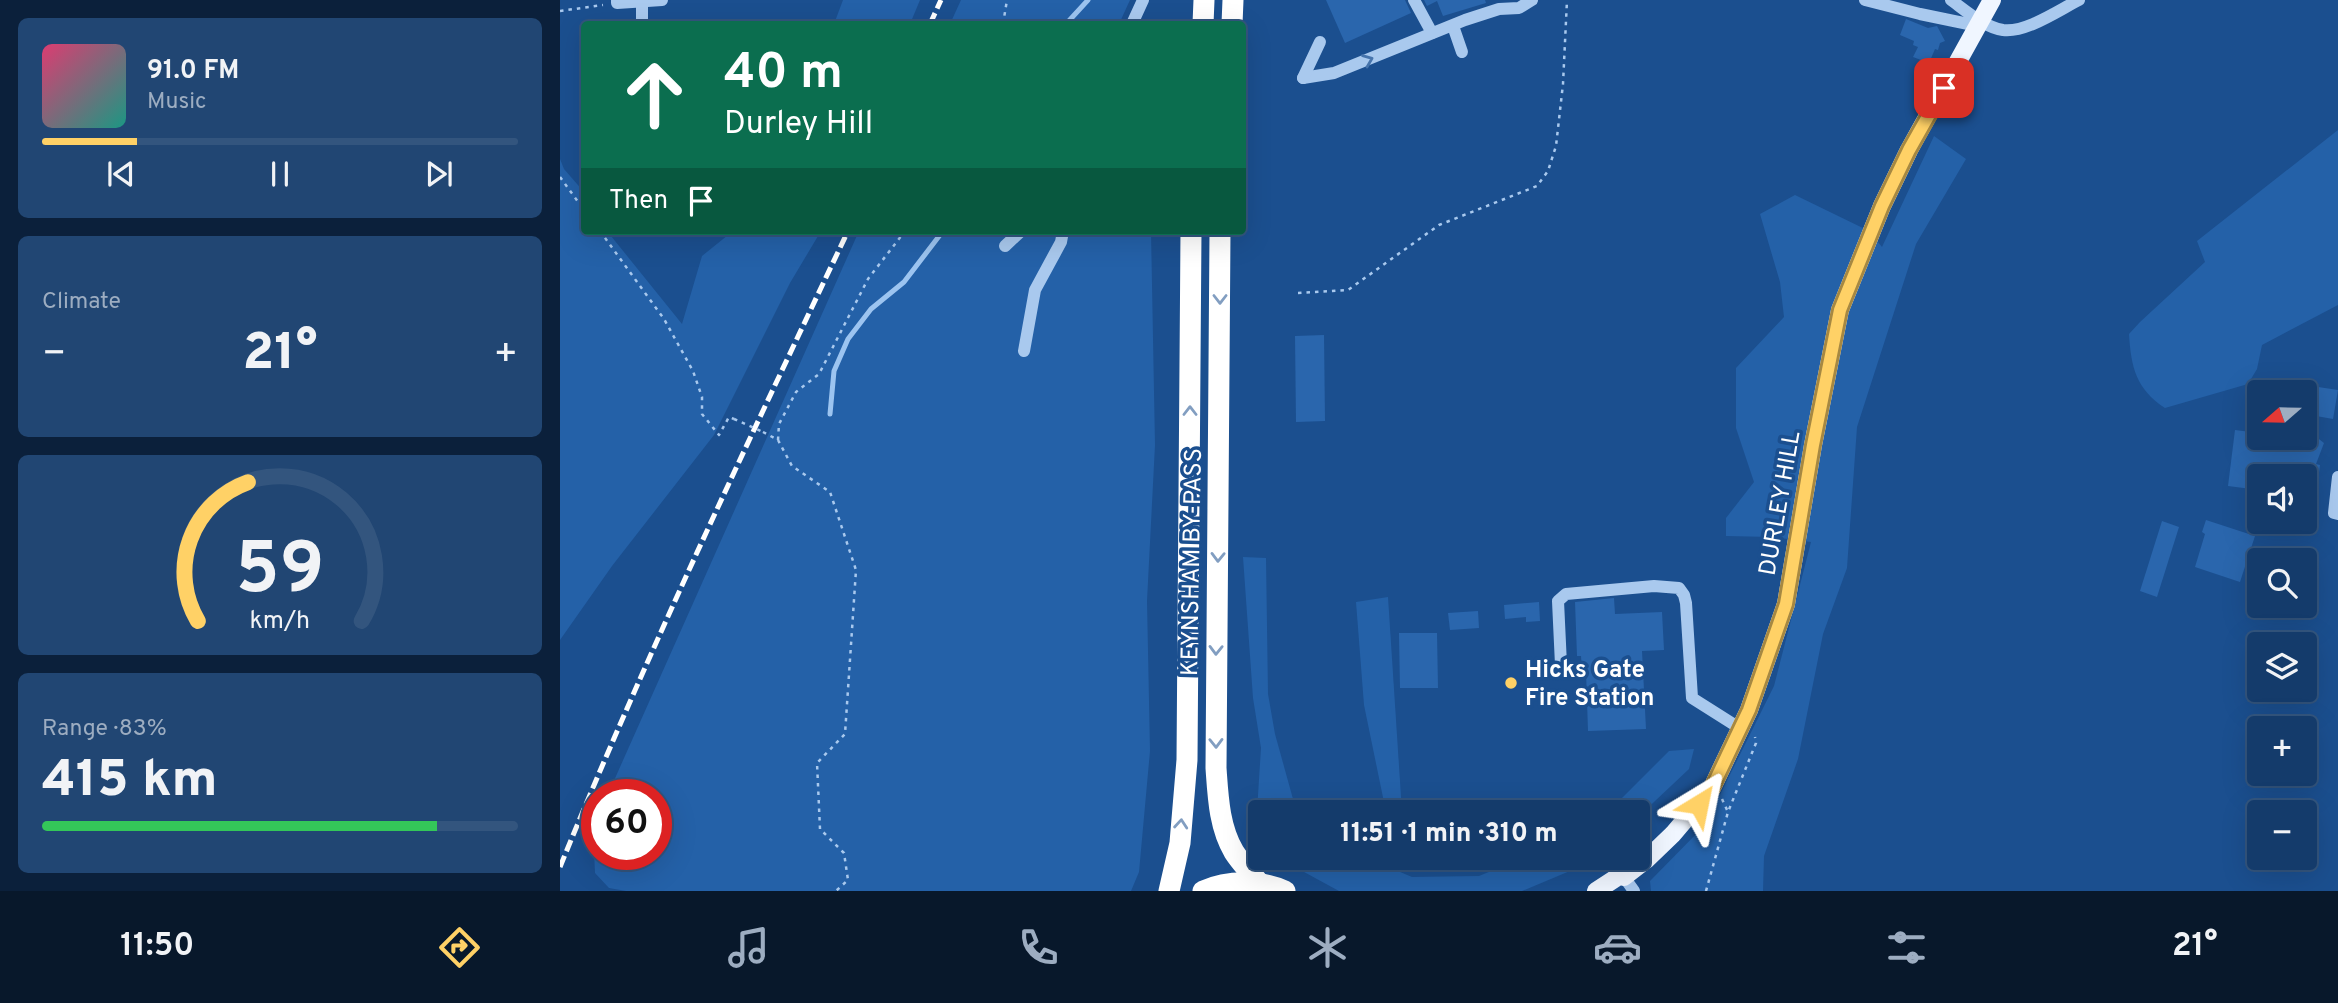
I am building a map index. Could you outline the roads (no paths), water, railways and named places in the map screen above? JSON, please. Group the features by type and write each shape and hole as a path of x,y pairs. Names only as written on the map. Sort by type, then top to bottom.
{"highway":[{"path":"1203,21 1204,0"},
{"path":"1232,21 1233,0"},
{"name":"KEYNSHAM BY-PASS","path":"1169,891 1180,844 1187,760 1191,235"},
{"name":"KEYNSHAM BY-PASS","path":"1220,235 1216,768 1223,824 1233,850 1259,883"},
{"path":"1203,891 1223,885 1259,883 1285,891"}],"main road":[{"name":"DURLEY HILL","path":"1596,891 1619,876 1626,886 1646,860 1673,834 1712,788 1741,729 1786,604 1813,445 1840,310 1892,184 1992,0"}],"street":[{"path":"617,2 662,0"},
{"path":"1133,21 1143,0"},
{"path":"1414,0 1432,33"},
{"path":"1320,42 1303,78 1334,73 1476,16 1519,8 1532,0"},
{"path":"1865,0 2004,30 2032,25 2079,0"},
{"path":"1951,0 1980,24"},
{"path":"642,2 642,21"},
{"path":"1453,26 1462,51"},
{"path":"1005,246 1017,235"},
{"path":"1024,351 1035,290 1061,243 1062,235"},
{"path":"2338,477 2334,513 2338,514"},
{"path":"1561,665 1558,601 1566,593 1654,586 1679,588 1686,603 1692,698 1741,729"}],"waterway":[{"path":"1069,21 1088,0"},
{"path":"830,414 834,371 848,339 871,309 904,282 940,235"}],"railway":[{"path":"931,21 941,0"},
{"path":"560,867 663,626 846,235"}],"place":[{"name":"Hicks Gate Fire Station","path":"1511,683"}]}
